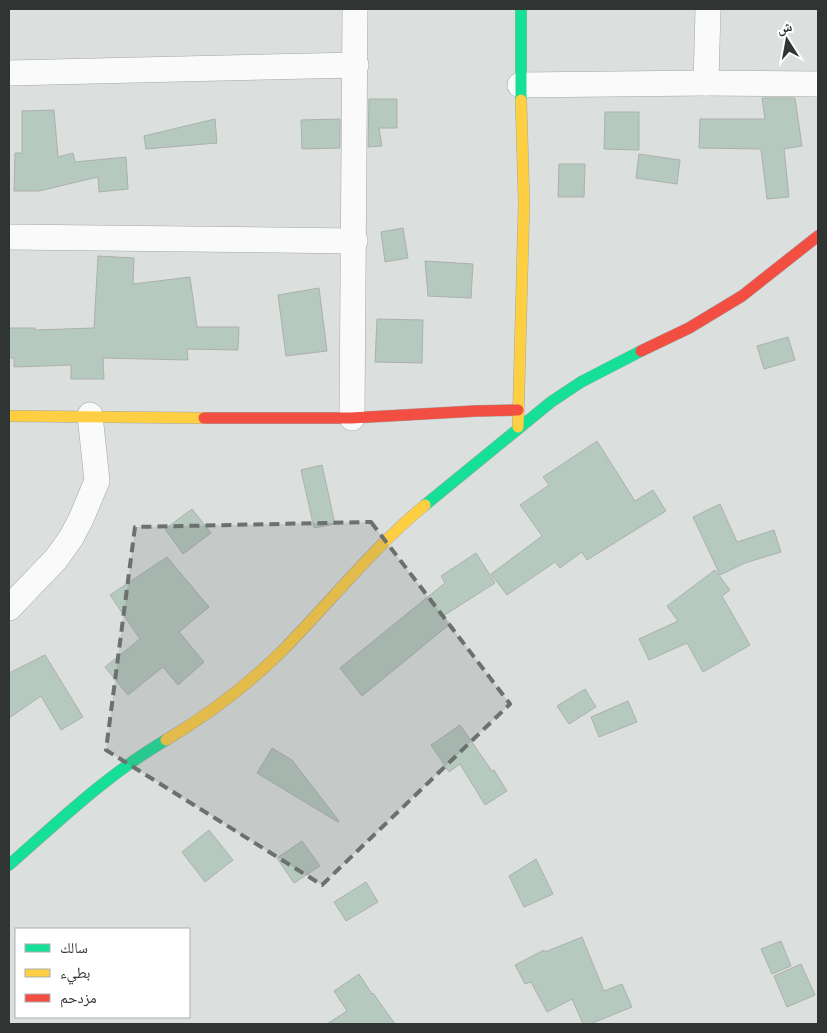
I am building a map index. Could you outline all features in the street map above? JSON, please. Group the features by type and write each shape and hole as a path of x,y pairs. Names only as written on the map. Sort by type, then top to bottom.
{"street":[{"path":"352,418 355,241 355,9"},
{"path":"518,428 524,203 520,85 521,9"},
{"path":"706,83 708,9"},
{"path":"9,73 356,64"},
{"path":"520,85 818,84"},
{"path":"9,865 85,798 136,758 193,724 241,687 282,651 399,527 551,402 582,382 622,360 689,328 742,296 818,236"},
{"path":"9,237 355,241"},
{"path":"9,416 352,418 490,409 518,410"},
{"path":"9,608 56,559 81,519 97,481 90,415"}],"highlighted area":[{"path":"371,522 510,704 322,885 106,750 135,527"}],"building":[{"path":"762,98 795,98 802,146 784,149 789,197 767,199 761,149 699,148 700,119 765,119"},
{"path":"369,99 397,99 397,128 379,128 382,146 368,147"},
{"path":"54,110 58,157 73,153 75,162 126,157 128,189 99,192 98,177 39,191 14,191 15,153 22,153 22,111"},
{"path":"605,112 639,112 639,150 604,149"},
{"path":"215,119 217,143 146,149 144,136"},
{"path":"340,119 340,148 302,149 301,120"},
{"path":"639,154 680,160 677,184 636,178"},
{"path":"559,164 585,164 584,197 558,197"},
{"path":"403,228 408,258 385,262 381,232"},
{"path":"98,256 134,258 133,284 190,277 197,327 239,327 238,350 187,349 188,360 103,358 104,379 71,379 71,365 14,367 14,358 9,358 9,328 35,328 35,330 94,328"},
{"path":"425,261 473,264 471,298 428,296"},
{"path":"319,288 327,351 286,356 278,295"},
{"path":"377,319 423,320 422,363 375,362"},
{"path":"788,337 795,360 764,369 757,346"},
{"path":"597,441 635,501 653,490 666,511 587,560 582,552 560,568 555,562 507,595 491,574 542,536 520,505 549,485 543,477"},
{"path":"322,465 335,524 314,528 301,470"},
{"path":"720,504 737,542 774,530 781,552 745,563 720,575 693,517"},
{"path":"192,509 211,533 183,554 165,529"},
{"path":"476,553 495,583 443,616 450,624 362,696 340,668 445,583 441,576"},
{"path":"167,557 209,607 179,632 204,662 178,685 163,667 128,695 105,667 140,639 110,595"},
{"path":"715,570 730,590 722,596 750,645 703,672 687,643 649,660 639,639 678,621 667,606"},
{"path":"45,655 83,717 61,730 41,696 9,718 9,673"},
{"path":"585,689 596,707 569,724 557,706"},
{"path":"628,701 637,722 599,737 591,717"},
{"path":"460,725 492,771 494,770 507,791 485,805 460,764 449,772 431,745"},
{"path":"272,748 292,760 338,822 257,773"},
{"path":"209,830 233,860 205,882 182,852"},
{"path":"302,841 320,866 294,883 277,858"},
{"path":"536,859 553,894 524,907 509,876"},
{"path":"366,882 378,902 346,921 334,902"},
{"path":"582,937 604,991 622,984 632,1007 590,1024 583,1024 572,999 547,1012 531,982 525,984 515,965 544,950 545,952"},
{"path":"781,941 791,966 772,974 761,949"},
{"path":"801,964 815,995 787,1007 774,976"},
{"path":"359,974 395,1024 327,1024 347,1011 334,991"}],"traffic: fast":[{"path":"521,9 521,100"},
{"path":"425,505 551,402 581,382 641,351"},
{"path":"9,865 104,783 166,740"}],"traffic: slow":[{"path":"518,427 524,203 521,100"},
{"path":"9,416 204,418"},
{"path":"166,740 228,698 271,662 370,557 425,505"}],"traffic: jam":[{"path":"641,351 689,328 742,296 818,236"},
{"path":"204,418 351,418 518,410"}]}
